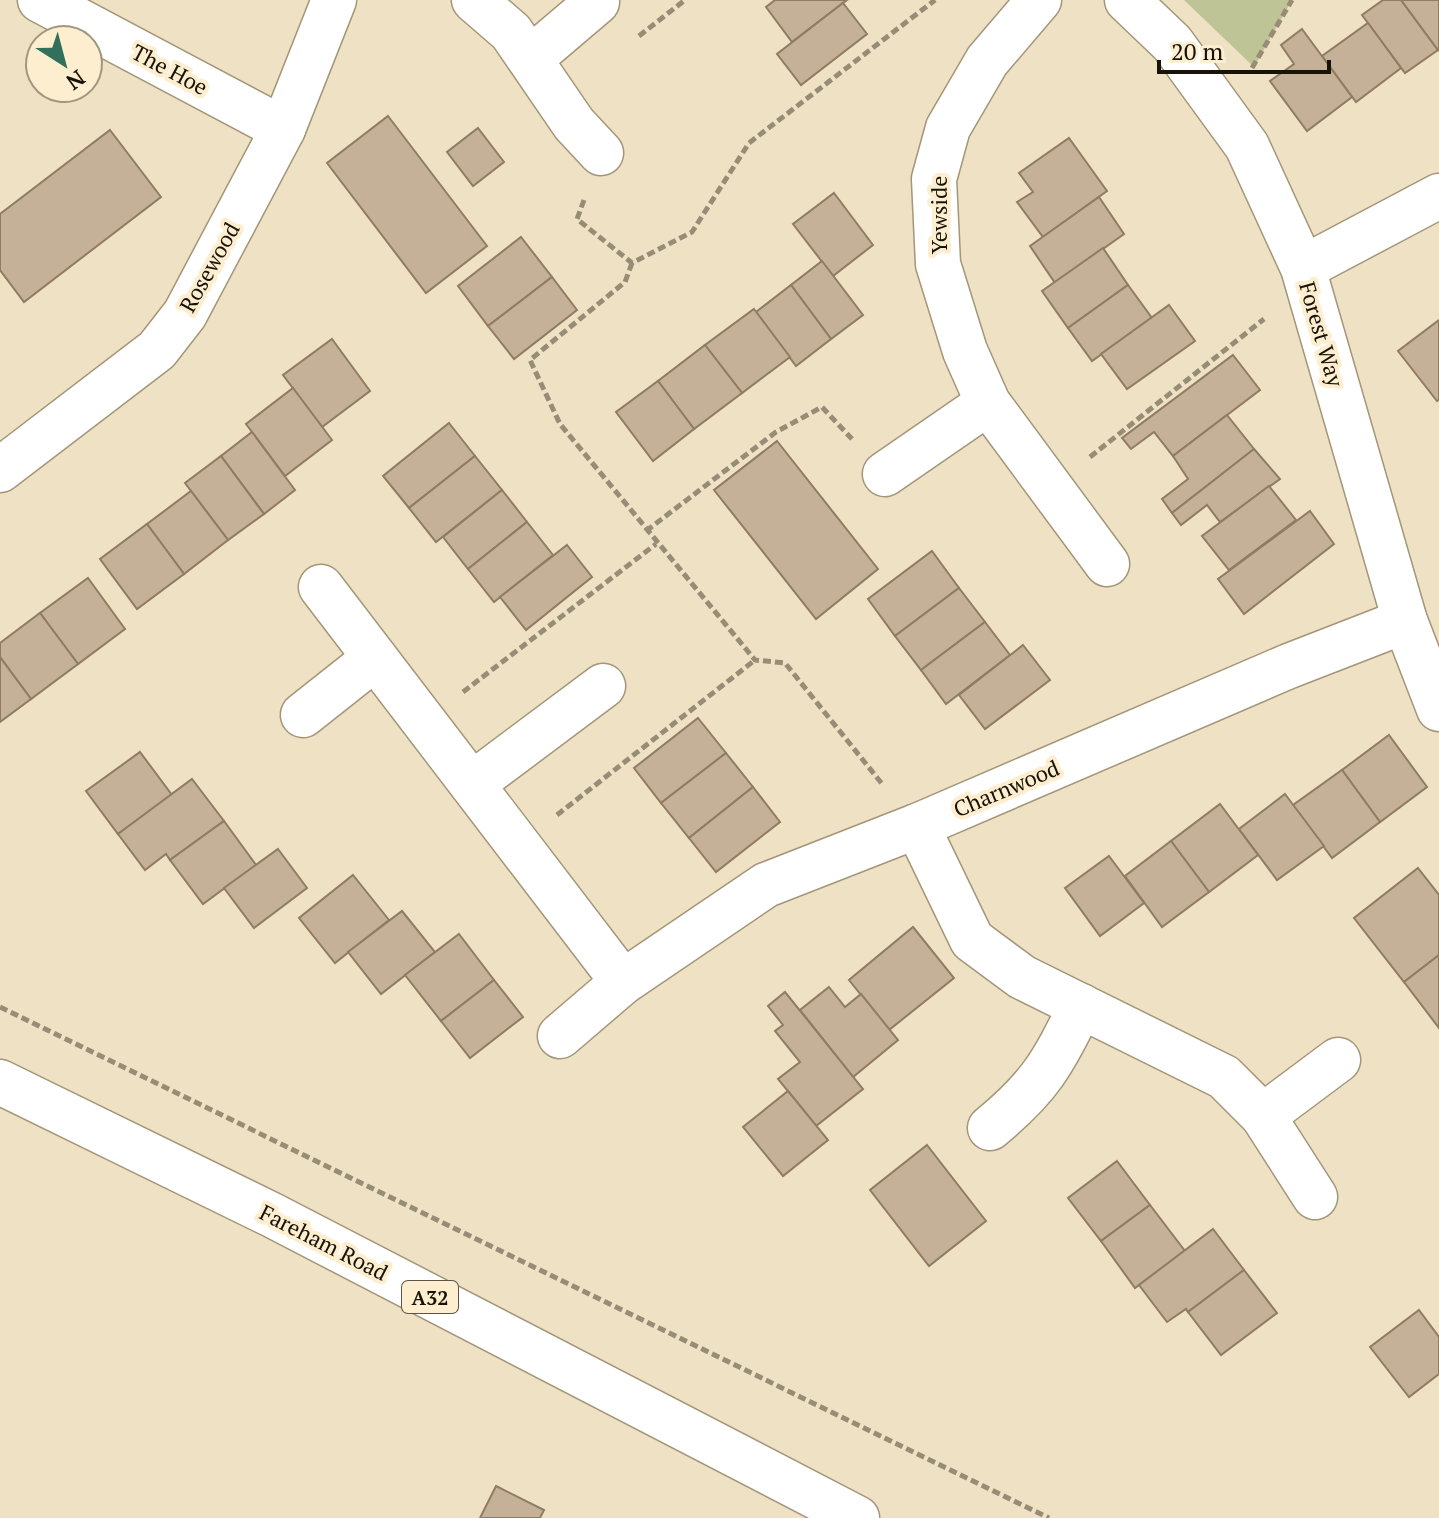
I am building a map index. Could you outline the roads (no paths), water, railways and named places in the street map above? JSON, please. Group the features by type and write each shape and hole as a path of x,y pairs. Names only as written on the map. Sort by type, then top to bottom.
{"street":[{"name":"Rosewood","path":"0,470 157,350 185,314 283,129 334,0"},
{"path":"474,0 511,32 574,124 601,153"},
{"name":"Yewside","path":"1039,0 987,61 948,128 934,179 938,264 965,351 988,403 1107,564"},
{"name":"Forest Way","path":"1127,0 1172,43 1247,146 1303,268 1405,621 1439,709"},
{"path":"530,59 597,2"},
{"name":"The Hoe","path":"53,3 283,129"},
{"path":"1303,268 1439,196"},
{"path":"885,474 988,403"},
{"path":"321,587 623,982"},
{"name":"Charnwood","path":"560,1036 623,982 766,885 917,826 1289,666 1405,621"},
{"path":"303,715 375,658"},
{"path":"472,784 603,686"},
{"path":"917,826 972,940 1022,977 1224,1077 1263,1116 1315,1197"},
{"path":"990,1128 1025,1098 1048,1071 1081,1006"},
{"path":"1263,1116 1338,1060"},
{"name":"Fareham Road","path":"0,1082 272,1215 857,1518"}]}
